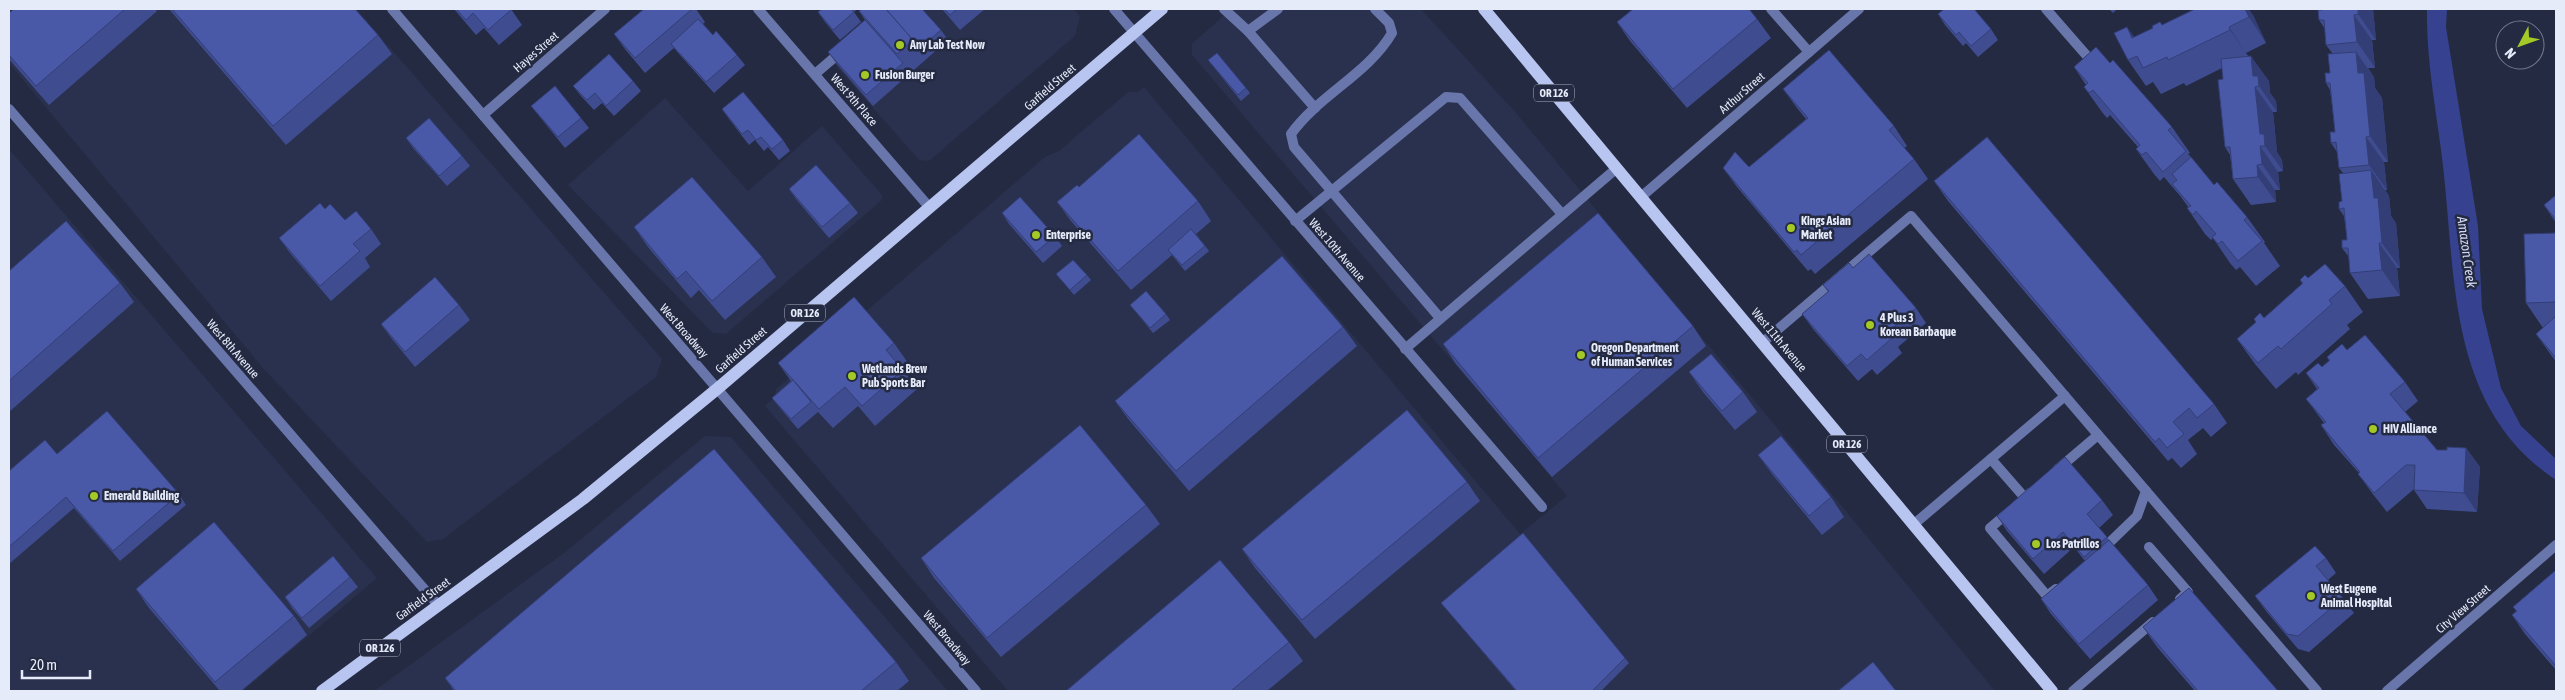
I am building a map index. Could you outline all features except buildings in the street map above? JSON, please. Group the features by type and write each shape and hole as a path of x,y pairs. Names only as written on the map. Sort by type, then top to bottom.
{"main road":[{"name":"Garfield Street","path":"322,691 583,499 717,389 1162,9"},
{"name":"West 11th Avenue","path":"1484,9 2052,691"}],"street":[{"name":"West Broadway","path":"392,9 976,691"},
{"name":"Hayes Street","path":"483,115 605,9"},
{"name":"West 9th Place","path":"758,9 930,208"},
{"name":"West 10th Avenue","path":"1114,9 1542,507"},
{"path":"1224,9 1248,30 1315,108"},
{"path":"1248,30 1278,9"},
{"path":"1375,9 1390,23 1392,33 1383,48 1315,108 1291,134 1294,147 1440,318"},
{"path":"1771,9 1809,52"},
{"name":"Arthur Street","path":"1641,197 1859,9"},
{"path":"2046,9 2094,64"},
{"path":"815,74 852,42"},
{"path":"1295,221 1446,97 1450,96 1460,98 1562,214"},
{"name":"West 8th Avenue","path":"9,108 438,605"},
{"path":"1405,349 1617,168"},
{"path":"1763,342 1911,216 2317,691"},
{"path":"1913,525 2065,396"},
{"path":"2067,579 2047,596 1990,528 2098,435"},
{"path":"1990,459 2025,498"},
{"path":"2109,543 2137,516 2146,491"},
{"name":"City View Street","path":"2386,691 2556,545"},
{"path":"2149,547 2188,592 2173,605"},
{"path":"2073,691 2158,618"}],"shaded area":[{"path":"16,9 356,9 662,359 656,377 443,539 427,542 262,367 9,63 9,15"},
{"path":"881,9 1074,9 1080,16 1075,36 929,161 919,160 827,56"},
{"path":"1231,9 1421,9 1516,113 1995,691 1008,691 765,406 775,397 776,389 1045,157 1059,151 1128,92 1138,92 1144,87 1520,534 1567,496 1192,55 1192,44"},
{"path":"665,98 748,191 822,126 882,195 882,200 726,334 713,333 568,185"},
{"path":"9,149 377,578 243,691 9,691"},
{"path":"705,436 731,437 948,691 374,691 568,550"}],"water":[{"name":"Amazon Creek","path":"2427,9 2447,9 2446,27 2478,226 2482,309 2501,388 2521,426 2556,459 2556,480 2521,451 2495,417 2476,379 2464,339 2456,296 2443,166 2430,68"}],"place":[{"name":"Any Lab Test Now","path":"900,45"},
{"name":"Fusion Burger","path":"865,75"},
{"name":"Kings Asian Market","path":"1791,228"},
{"name":"Enterprise","path":"1036,235"},
{"name":"4 Plus 3 Korean Barbaque","path":"1870,325"},
{"name":"Oregon Department of Human Services","path":"1581,355"},
{"name":"Wetlands Brew Pub Sports Bar","path":"852,376"},
{"name":"HIV Alliance","path":"2373,429"},
{"name":"Emerald Building","path":"94,496"},
{"name":"Los Patrillos","path":"2036,544"},
{"name":"West Eugene Animal Hospital","path":"2311,596"}]}
